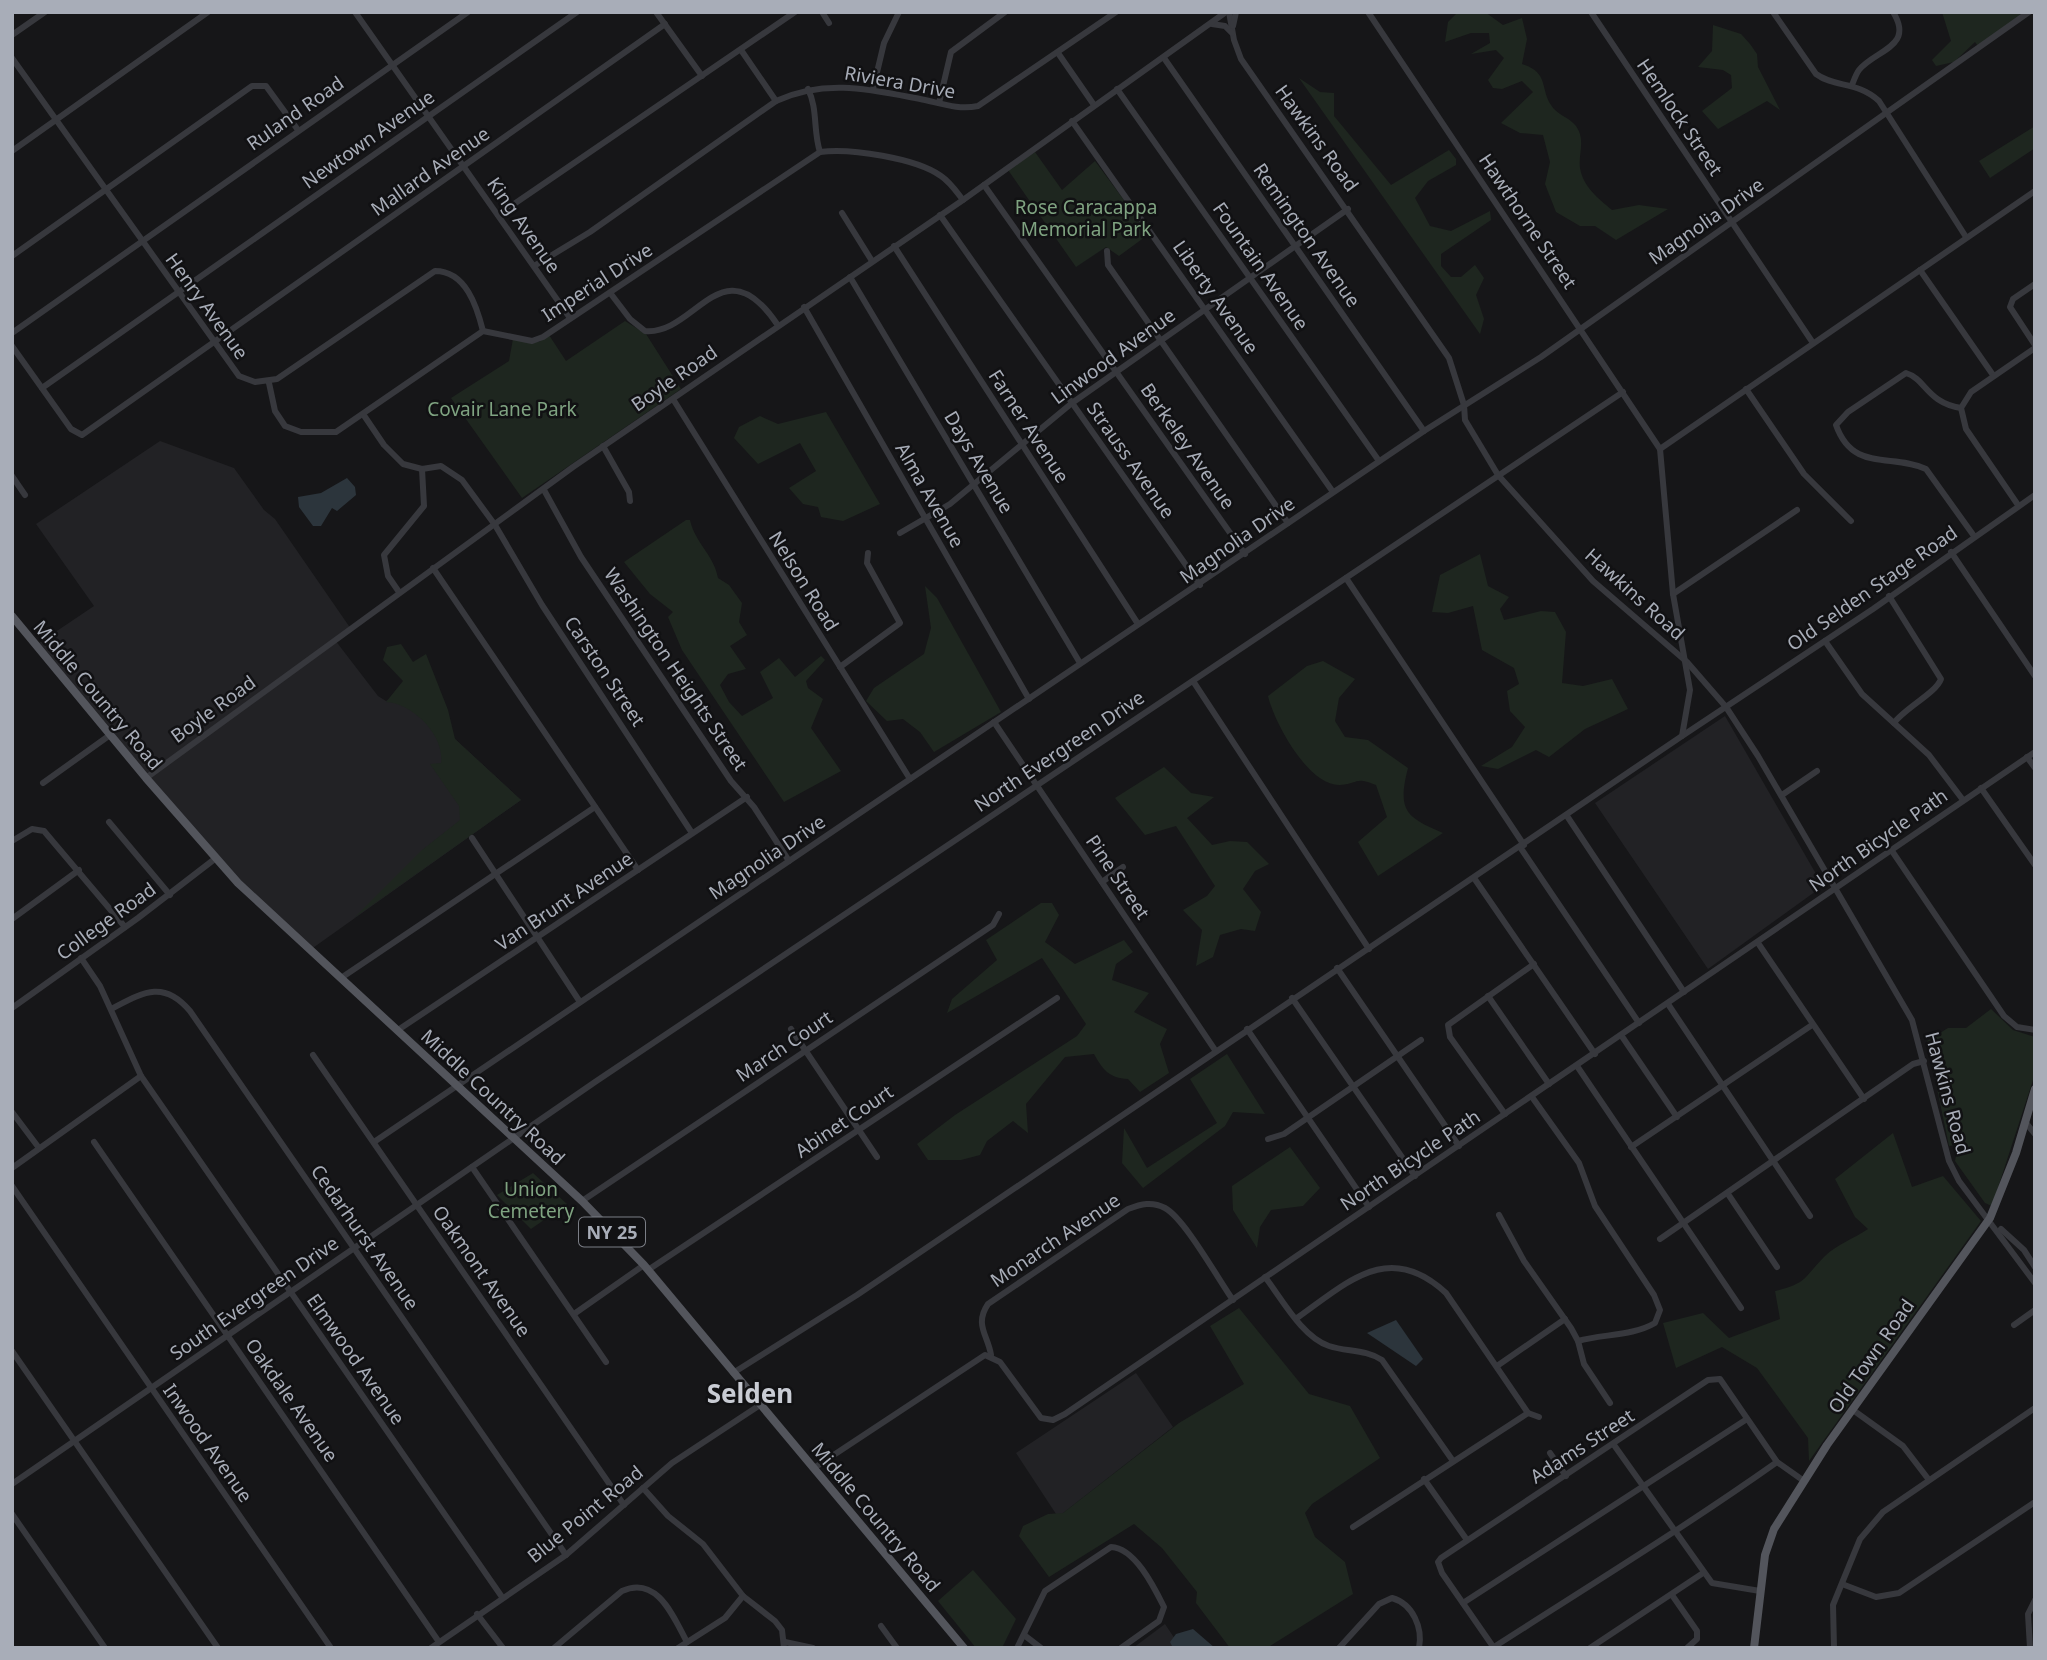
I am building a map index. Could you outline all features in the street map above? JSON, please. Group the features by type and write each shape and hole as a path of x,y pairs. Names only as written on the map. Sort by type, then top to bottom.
{"main road":[{"name":"Middle Country Road","path":"12,616 146,778 238,883 582,1201 646,1268 964,1648"},
{"name":"Old Town Road","path":"1754,1648 1765,1555 1774,1530 1853,1410 1990,1218 2026,1123 2035,1090"}],"street":[{"path":"12,35 45,12"},
{"path":"12,151 208,12"},
{"name":"King Avenue","path":"355,12 570,318"},
{"name":"Ruland Road","path":"12,333 468,12"},
{"name":"Newtown Avenue","path":"42,388 577,12"},
{"path":"656,12 702,75"},
{"path":"498,215 795,12"},
{"path":"822,12 829,23"},
{"path":"873,89 884,43 899,12"},
{"path":"939,103 951,52 1005,12"},
{"name":"Riviera Drive","path":"534,266 590,232 776,101 808,89 836,86 873,89 967,108 978,106 1116,12"},
{"name":"Boyle Road","path":"146,778 603,446 777,324 963,200 1094,104 1227,12"},
{"name":"Hawkins Road","path":"1227,12 1241,59 1348,209 1449,358 1464,405 1465,420 1498,475 1593,581 1687,662 1726,707 1782,795 1912,1020 1948,1161 1959,1181 1990,1218"},
{"path":"1232,34 1236,12"},
{"name":"Hawthorne Street","path":"1368,12 1660,449"},
{"name":"Hemlock Street","path":"1591,12 1813,343"},
{"path":"1773,12 1816,74 1852,85 1872,95 1966,237"},
{"path":"1852,85 1861,68 1890,48 1900,29 1893,12"},
{"name":"Magnolia Drive","path":"374,1142 1080,663 1200,585 1333,492 1581,328 2029,12"},
{"name":"Mallard Avenue","path":"42,388 76,433 88,432 665,24"},
{"path":"1210,24 1225,26 1232,34"},
{"path":"741,50 776,101"},
{"path":"1058,54 1094,104"},
{"name":"Henry Avenue","path":"12,58 239,376 255,382 269,383"},
{"name":"Remington Avenue","path":"1164,58 1424,431"},
{"path":"12,256 252,86 266,86 298,130"},
{"path":"808,89 814,104 814,130 820,152 861,153 922,167 942,176 963,200"},
{"name":"Fountain Avenue","path":"1117,89 1379,461"},
{"name":"Liberty Avenue","path":"1072,121 1333,492"},
{"name":"Imperial Drive","path":"483,331 532,341 543,337 820,152"},
{"name":"Berkeley Avenue","path":"984,185 1245,554"},
{"path":"1682,736 1689,702 1687,662 1673,594 1660,449 2035,191"},
{"name":"Linwood Avenue","path":"900,533 950,504 1072,403 1348,209"},
{"path":"842,213 872,261"},
{"name":"Strauss Avenue","path":"940,215 1200,585"},
{"name":"Farner Avenue","path":"894,246 1139,624"},
{"path":"1107,251 1108,265 1288,523"},
{"path":"443,261 443,271"},
{"path":"1920,270 1993,375"},
{"path":"443,271 464,285 477,308 483,331 336,432 292,430 275,411 269,383 426,275 443,271"},
{"name":"Days Avenue","path":"850,277 1080,663"},
{"path":"2018,505 1966,429 1961,408 1971,392 2035,346 2010,307 2013,299 2035,284"},
{"path":"611,294 635,325 645,331 667,327 708,298 729,292 750,296 759,302 777,324"},
{"name":"Alma Avenue","path":"804,307 1029,699"},
{"path":"12,346 42,388"},
{"path":"1961,408 1936,400 1914,377 1906,373 1848,412 1836,425 1849,446 1863,456 1926,469 1974,536"},
{"path":"1459,388 1467,395 1479,396"},
{"path":"1746,389 1804,474 1851,522"},
{"name":"North Evergreen Drive","path":"514,1138 1623,392"},
{"name":"Nelson Road","path":"673,399 910,779"},
{"path":"363,414 398,460 409,467 422,469 441,466 443,455"},
{"path":"603,446 629,492 630,501"},
{"name":"Carston Street","path":"441,466 462,480 495,525 542,605 692,833"},
{"path":"399,592 388,576 384,555 393,540 420,514 425,497 422,469"},
{"path":"12,476 25,495"},
{"name":"Washington Heights Street","path":"544,490 581,558 731,781 747,797 789,861"},
{"name":"Old Selden Stage Road","path":"733,1373 857,1295 1215,1050 1825,641 2035,495"},
{"path":"1673,594 1797,510"},
{"path":"1951,552 2035,676"},
{"path":"840,667 900,623 867,563 868,553"},
{"path":"433,568 638,870"},
{"path":"1346,578 1639,1023"},
{"path":"1889,596 1941,679 1937,687 1910,706 1894,723"},
{"path":"1825,641 1862,694 1929,755 1963,800"},
{"path":"1193,681 1369,949"},
{"name":"Pine Street","path":"994,722 1215,1050"},
{"path":"43,783 110,735"},
{"name":"North Bicycle Path","path":"991,1355 1000,1362 1041,1418 1053,1420 1532,1097 2035,751"},
{"path":"2027,757 2035,768"},
{"path":"1782,795 1817,771"},
{"path":"1981,788 2035,865"},
{"name":"Van Brunt Avenue","path":"398,1030 747,797"},
{"path":"341,978 595,807"},
{"path":"1567,816 1684,992"},
{"path":"109,822 170,895"},
{"path":"12,841 32,829 44,831 125,927"},
{"path":"472,838 580,1002"},
{"path":"1892,851 2004,1016 2017,1027 2035,1030"},
{"name":"College Road","path":"12,1008 170,895 216,858"},
{"path":"1102,882 1123,867"},
{"path":"12,919 79,870"},
{"path":"1474,878 1595,1054"},
{"name":"March Court","path":"582,1201 993,925 999,914"},
{"path":"1758,943 1864,1099"},
{"name":"Elmwood Avenue","path":"81,958 100,986 141,1076 502,1597"},
{"path":"1505,1114 1450,1037 1448,1025 1534,964"},
{"path":"1337,968 1459,1146"},
{"name":"Cedarhurst Avenue","path":"110,1009 153,990 169,993 181,1001 566,1555"},
{"path":"1488,996 1549,1084"},
{"name":"Abinet Court","path":"574,1314 1057,998"},
{"path":"1292,998 1415,1176"},
{"path":"1668,1004 1810,1216"},
{"path":"1631,1147 1812,1025"},
{"path":"791,1028 877,1157"},
{"path":"1247,1029 1369,1207"},
{"path":"1622,1035 1676,1117"},
{"path":"1268,1139 1284,1134 1421,1040"},
{"name":"Oakmont Avenue","path":"313,1055 624,1505"},
{"path":"1660,1239 1913,1064 1924,1060"},
{"path":"1577,1066 1741,1308"},
{"path":"12,1168 141,1076"},
{"path":"1532,1097 1579,1163 1595,1206 1654,1296 1660,1310 1655,1323 1638,1331 1614,1332 1578,1341"},
{"path":"12,1112 39,1148"},
{"path":"2026,1123 2035,1134"},
{"name":"South Evergreen Drive","path":"12,1485 514,1138"},
{"name":"Oakdale Avenue","path":"94,1142 439,1642"},
{"path":"472,1167 606,1362"},
{"name":"Inwood Avenue","path":"12,1186 331,1648"},
{"path":"1727,1194 1777,1267"},
{"name":"Monarch Avenue","path":"991,1355 981,1326 981,1318 988,1304 1128,1209 1142,1204 1153,1204 1172,1214 1233,1300"},
{"path":"1499,1215 1524,1261 1578,1341 1584,1364 1610,1403"},
{"path":"1990,1218 2024,1250 2035,1266"},
{"path":"1990,1218 2035,1283"},
{"path":"1297,1318 1358,1275 1397,1266 1414,1270 1428,1277 1446,1293 1528,1413 1539,1417"},
{"path":"1265,1278 1297,1318 1328,1345 1373,1354 1382,1360 1453,1461"},
{"path":"2014,1325 2035,1310"},
{"path":"1497,1366 1565,1319"},
{"path":"12,1351 218,1648"},
{"path":"814,1468 977,1359 991,1355"},
{"name":"Adams Street","path":"1494,1648 1442,1573 1438,1562 1712,1378 1720,1379 1777,1462 1804,1481"},
{"name":"Blue Point Road","path":"431,1648 566,1555 672,1463 760,1405"},
{"path":"1853,1410 1903,1446 1929,1480"},
{"path":"1834,1648 1833,1605 1867,1528 1883,1512 2034,1410"},
{"path":"1353,1527 1528,1413"},
{"path":"1463,1603 1747,1419"},
{"path":"1614,1445 1703,1573 1718,1586 1760,1591"},
{"path":"1550,1453 1566,1476"},
{"path":"1494,1648 1645,1549 1677,1533 1777,1462"},
{"path":"1424,1479 1467,1540"},
{"path":"643,1488 668,1516 703,1544 743,1596 775,1621 784,1645 813,1648"},
{"path":"1842,1584 1876,1597 1899,1593 2035,1502"},
{"path":"12,1514 105,1648"},
{"path":"1017,1648 1050,1586 1111,1547 1119,1547 1136,1562 1164,1606 1159,1621 1121,1648"},
{"path":"1590,1648 1703,1573"},
{"path":"555,1648 622,1591 635,1587 650,1589 660,1595 687,1642"},
{"path":"1672,1595 1697,1631 1694,1643 1687,1648"},
{"path":"678,1648 725,1618 743,1596"},
{"path":"1339,1648 1379,1604 1392,1598 1403,1604 1418,1623 1422,1632 1419,1648"},
{"path":"2030,1648 2028,1614 2035,1600"},
{"path":"477,1614 503,1648"},
{"path":"881,1626 897,1648"},
{"path":"1024,1635 1041,1648"}],"shaded area":[{"path":"160,441 234,468 264,510 275,519 351,629 335,640 378,696 386,701 413,683 455,739 521,800 310,950 238,883 36,645 94,606 36,524"},
{"path":"347,478 355,487 356,495 337,511 332,508 321,526 313,526 299,507 298,497 321,493"},
{"path":"1725,716 1823,886 1708,969 1595,803"},
{"path":"1396,1320 1423,1359 1416,1366 1367,1333"},
{"path":"1136,1373 1173,1427 1058,1517 1016,1453"},
{"path":"1165,1624 1181,1648 1133,1648"},
{"path":"1193,1629 1215,1648 1173,1648 1170,1642 1176,1634"}],"green space":[{"path":"1458,12 1485,12 1503,25 1522,18 1527,39 1522,64 1536,71 1551,105 1579,131 1580,168 1588,187 1597,197 1612,210 1639,205 1668,209 1616,240 1595,226 1580,226 1556,212 1545,184 1550,162 1543,135 1520,133 1501,123 1533,92 1522,81 1502,89 1493,88 1488,80 1504,58 1496,50 1471,54 1490,43 1489,33 1471,33 1445,42 1448,22"},
{"path":"1942,12 2018,12 2021,16 1978,46 1975,42 1954,62 1936,66 1932,60 1951,41"},
{"path":"1713,25 1741,34 1750,44 1757,54 1758,67 1780,110 1767,101 1718,129 1702,111 1732,88 1731,75 1723,70 1698,67 1712,51"},
{"path":"1299,78 1320,92 1334,93 1334,116 1391,185 1449,150 1456,159 1456,165 1428,181 1415,198 1430,226 1451,231 1490,211 1491,220 1441,254 1441,266 1451,277 1461,277 1475,265 1484,278 1476,295 1484,319 1480,334"},
{"path":"2035,126 2035,148 1990,178 1979,161"},
{"name":"Rose Caracappa Memorial Park","path":"1035,152 1062,190 1095,161 1149,234 1119,256 1106,247 1076,267 1008,170"},
{"name":"Covair Lane Park","path":"625,321 646,334 681,389 522,498 451,398 509,361 513,339 539,342 549,335 566,361"},
{"path":"826,412 880,504 843,521 821,517 818,507 803,504 789,488 816,471 800,443 758,464 734,438 739,427 760,416 778,424"},
{"path":"686,520 690,520 696,536 713,562 718,578 729,585 742,603 739,622 747,635 730,646 746,669 728,674 720,685 729,702 742,716 773,698 760,672 779,658 795,677 821,656 825,660 806,681 808,688 823,699 811,728 841,771 784,802 682,650 668,617 673,612 650,594 624,562"},
{"path":"1480,554 1488,586 1509,597 1500,609 1504,620 1541,611 1555,612 1566,632 1562,683 1583,686 1612,679 1628,709 1585,729 1549,757 1536,750 1498,769 1481,766 1512,747 1525,727 1510,711 1507,691 1519,684 1514,668 1482,650 1473,606 1448,613 1432,612 1440,575"},
{"path":"925,586 937,598 1001,712 934,752 920,732 903,719 887,721 866,701 874,688 924,654 931,628"},
{"path":"401,644 413,662 426,654 448,710 455,739 521,800 354,918 422,850 460,820 459,806 430,764 441,763 441,752 432,732 416,714 386,702 403,681 383,660 387,647"},
{"path":"1323,661 1355,679 1339,698 1335,721 1345,737 1368,740 1408,768 1404,803 1408,811 1420,822 1443,833 1378,876 1358,842 1387,817 1376,785 1360,781 1340,785 1328,783 1316,775 1294,751 1277,721 1268,696 1307,666"},
{"path":"1164,767 1191,793 1214,797 1187,818 1212,845 1230,841 1247,842 1269,864 1255,871 1243,889 1261,912 1255,931 1241,929 1220,935 1213,957 1196,966 1202,930 1183,910 1207,896 1215,886 1176,826 1145,835 1115,798"},
{"path":"1041,903 1052,903 1059,915 1045,942 1075,964 1124,940 1133,952 1116,964 1112,980 1149,993 1134,1012 1167,1029 1160,1044 1169,1073 1140,1092 1128,1079 1107,1072 1094,1054 1065,1057 1026,1104 1028,1133 1013,1121 987,1141 980,1155 961,1160 928,1160 917,1144 955,1115 1077,1036 1086,1024 1042,958 947,1013 952,999 997,960 986,940"},
{"path":"1991,1009 2013,1030 2035,1037 2035,1074 1992,1206 1985,1203 1955,1161 1956,1156 1966,1150 1963,1144 1949,1146 1927,1041 1948,1028 1966,1028"},
{"path":"1227,1054 1265,1114 1233,1112 1225,1126 1143,1188 1122,1163 1124,1128 1147,1168 1217,1123 1190,1079"},
{"path":"1893,1133 1912,1187 1943,1176 1981,1221 1809,1461 1808,1438 1757,1368 1722,1347 1676,1368 1663,1323 1703,1313 1729,1338 1780,1319 1775,1291 1800,1282 1829,1252 1868,1229 1855,1217 1835,1179"},
{"path":"1290,1147 1320,1188 1303,1206 1271,1210 1260,1227 1257,1248 1233,1210 1232,1186"},
{"name":"Union Cemetery","path":"533,1173 567,1204 531,1229 497,1195"},
{"path":"1239,1308 1309,1394 1350,1406 1380,1458 1312,1504 1305,1513 1315,1537 1345,1562 1353,1594 1267,1648 1230,1648 1196,1603 1197,1592 1162,1548 1134,1524 1049,1577 1019,1536 1023,1526 1048,1514 1063,1513 1179,1423 1244,1384 1210,1326"},
{"path":"973,1570 1016,1619 1002,1648 976,1648 938,1601"}],"district":[{"name":"Selden","path":"750,1393"}]}
